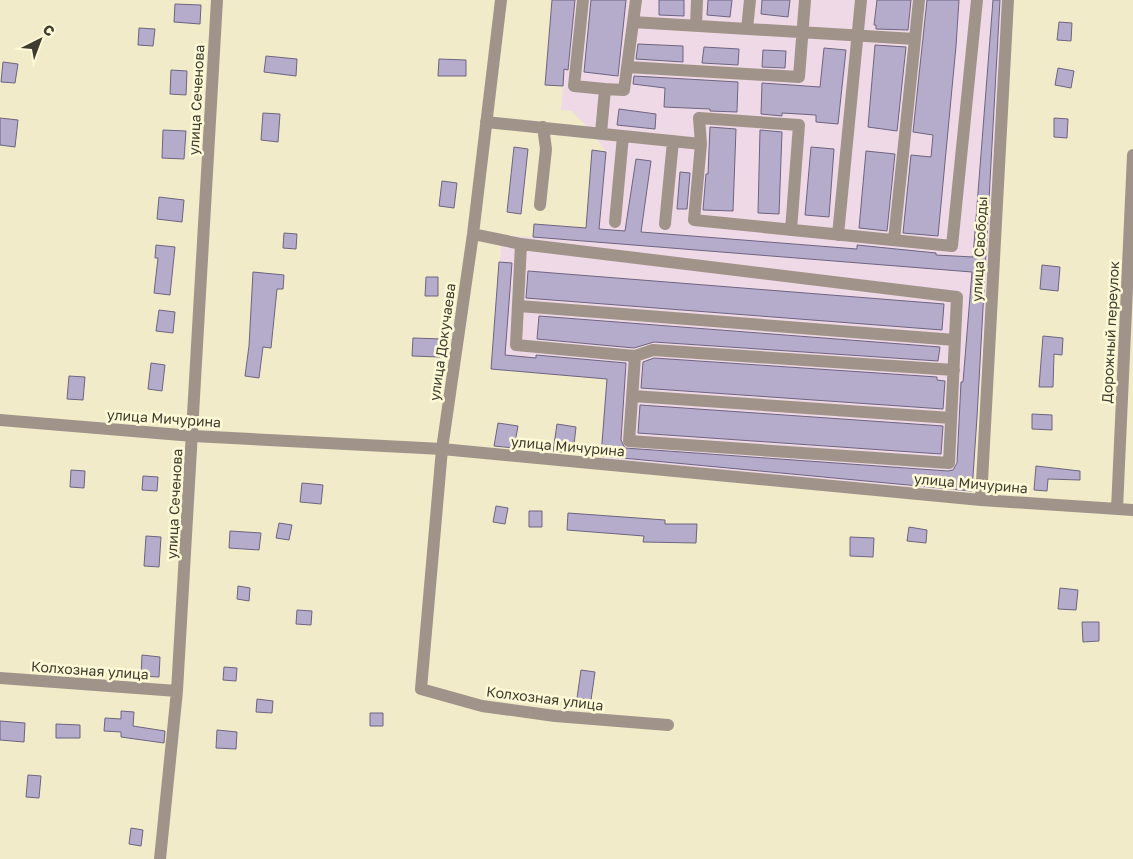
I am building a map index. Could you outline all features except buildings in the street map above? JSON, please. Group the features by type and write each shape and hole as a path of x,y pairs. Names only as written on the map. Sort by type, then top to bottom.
{"street":[{"name":"улица Сеченова","path":"160,859 177,691 217,0"},
{"name":"улица Докучаева","path":"421,689 442,449 473,234 501,0"},
{"path":"583,0 574,86 624,90 636,0"},
{"path":"696,26 697,0"},
{"path":"747,29 750,0"},
{"path":"627,68 799,77 805,0"},
{"path":"838,235 862,0"},
{"path":"894,240 919,0"},
{"path":"791,230 799,125 699,118 701,144 694,220 838,235 952,246 977,0"},
{"name":"улица Свободы","path":"981,500 1008,0"},
{"path":"633,22 915,39"},
{"path":"600,133 605,89"},
{"path":"486,122 701,144"},
{"path":"540,205 546,149 543,128"},
{"path":"615,222 623,136"},
{"path":"665,224 673,141"},
{"name":"Дорожный переулок","path":"1117,509 1133,155"},
{"path":"473,234 522,244 957,297 949,463 629,442 636,356"},
{"path":"522,244 516,345 636,356 653,350 954,370"},
{"path":"519,306 955,340"},
{"path":"633,396 951,418"},
{"name":"улица Мичурина","path":"0,420 193,436 442,449 981,500 1133,510"},
{"name":"Колхозная улица","path":"0,678 177,691"},
{"name":"Колхозная улица","path":"421,689 482,706 555,716 668,725"}],"shaded area":[{"path":"552,0 1005,0 972,492 600,462 606,379 491,369 502,235 598,242 606,152 592,132 572,111 561,110 563,86 545,85"}]}
